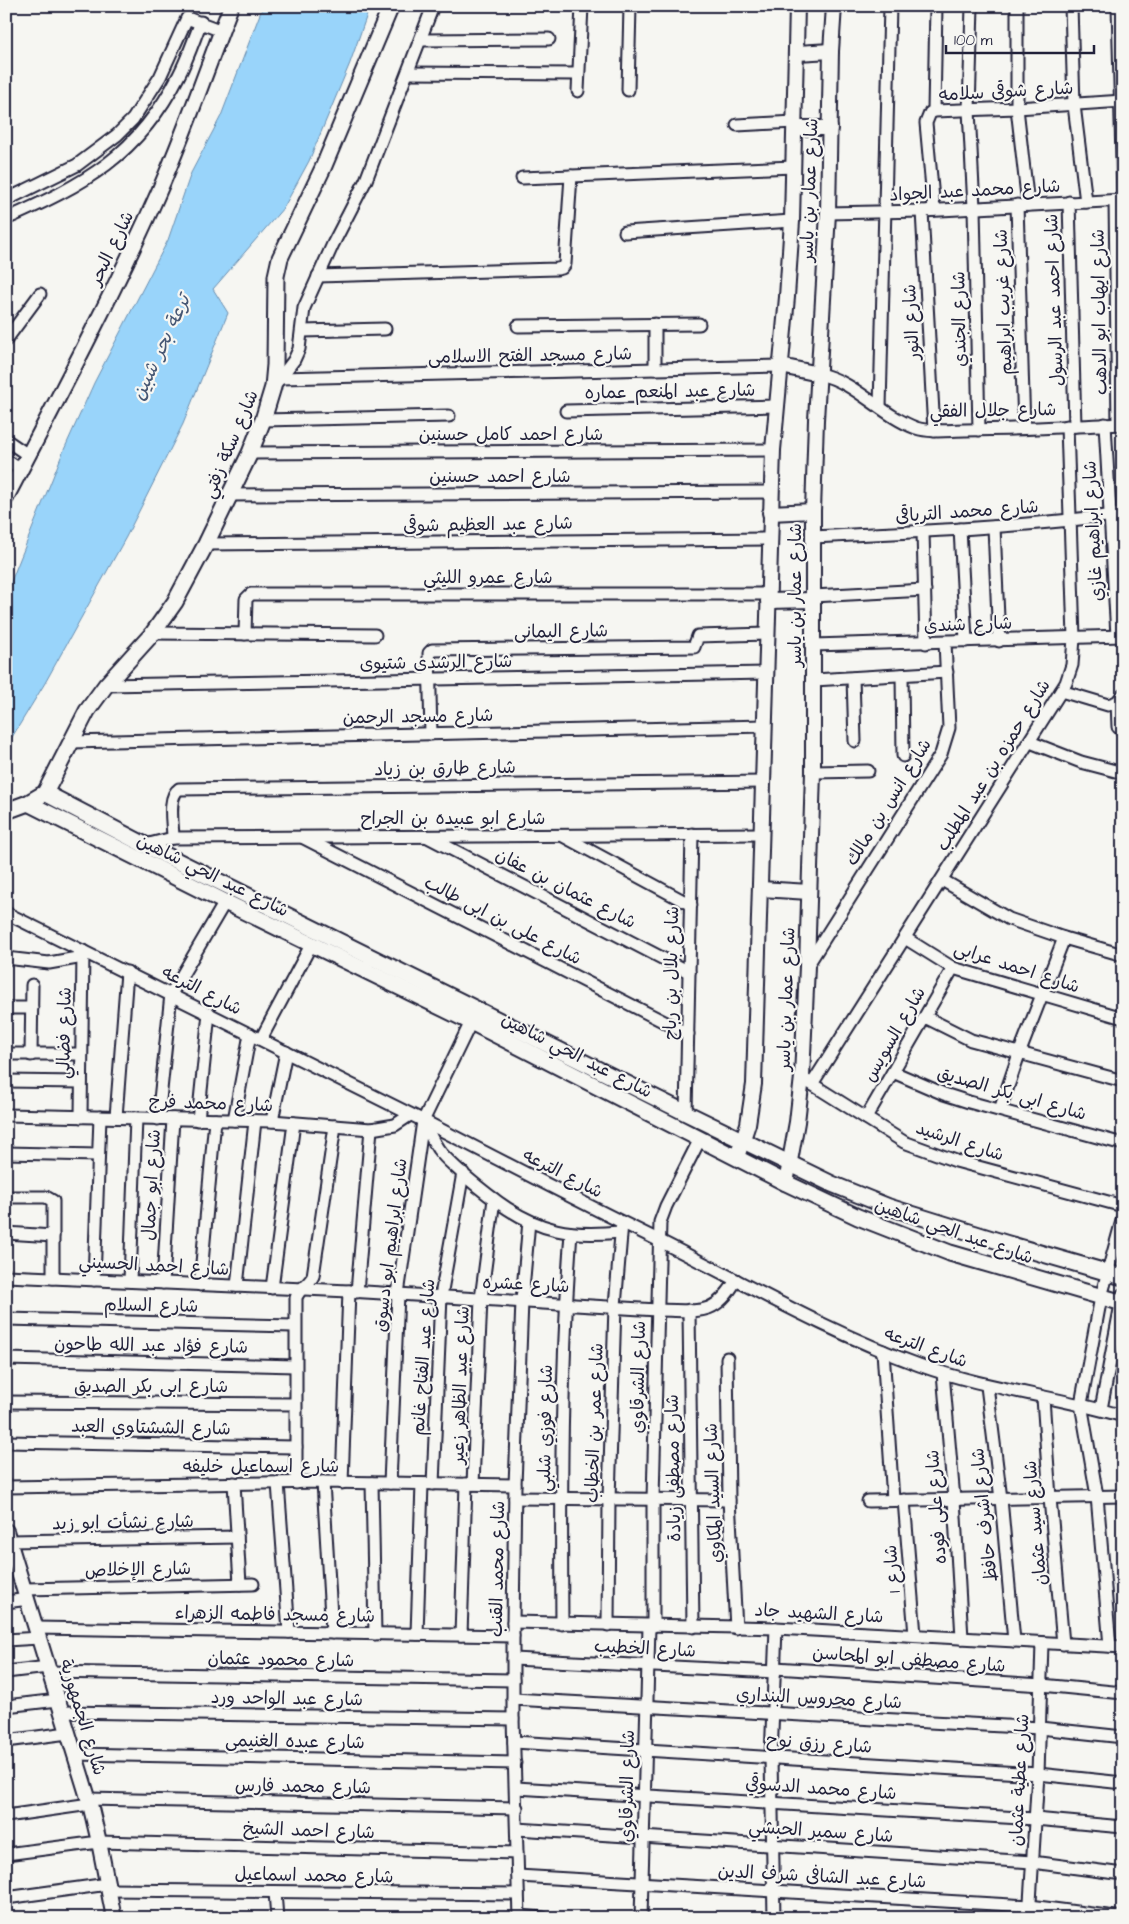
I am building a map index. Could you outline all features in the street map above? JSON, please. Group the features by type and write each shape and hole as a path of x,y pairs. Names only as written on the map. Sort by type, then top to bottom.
{"main road":[{"name":"شارع سكة زفتي","path":"45,793 87,711 106,686 153,633 175,602 206,544 250,452 277,382 275,365 276,276 280,258 323,168 391,6"},
{"path":"6,813 45,793"},
{"name":"شارع عبد الحي شاهين","path":"45,793 144,846 832,1184 890,1207 1115,1275"},
{"name":"شارع عبد الحي شاهين","path":"28,803 471,1022 786,1183 858,1217 950,1253 1101,1298 1122,1300"}],"street":[{"name":"شارع البحر","path":"6,498 106,304 152,206 176,150 231,6"},
{"path":"277,382 299,349 304,308 366,180 422,40 433,6"},
{"path":"578,91 582,6"},
{"path":"628,90 630,6"},
{"name":"شارع عمار بن ياسر","path":"737,1157 751,1110 754,1084 764,782 770,512 776,406 792,221 798,53 797,6"},
{"name":"شارع عمار بن ياسر","path":"786,1183 807,1081 807,966 814,680 813,511 828,213 831,51 834,6"},
{"path":"880,407 890,6"},
{"path":"934,111 936,6"},
{"name":"شارع الجندي","path":"972,6 969,110 974,208 980,430"},
{"name":"شارع غريب ابراهيم","path":"1017,6 1017,108 1023,205 1024,428"},
{"path":"1071,6 1074,104 1086,202"},
{"name":"شارع ايهاب ابو الدهب","path":"1118,6 1121,101 1120,424"},
{"path":"6,200 76,164 118,135 133,120 167,64 185,20 196,20 222,31"},
{"path":"6,219 83,181 122,154 138,136 180,74 196,20"},
{"path":"422,40 549,39"},
{"path":"798,53 831,51"},
{"path":"409,73 578,74"},
{"name":"شارع شوقى سلامه","path":"934,210 926,123 927,117 934,111 1121,101"},
{"path":"737,125 795,125 830,128"},
{"path":"522,178 794,167"},
{"path":"318,276 562,268 565,264 571,176"},
{"name":"شارع محمد عبد الجواد","path":"828,213 922,211 1120,200"},
{"name":"شارع احمد عبد الرسول","path":"1069,202 1071,426"},
{"name":"شارع النور","path":"922,211 934,431"},
{"path":"625,232 792,221"},
{"path":"6,340 40,294"},
{"path":"655,324 655,369"},
{"path":"518,326 699,324"},
{"path":"302,331 385,329"},
{"path":"780,366 819,374"},
{"name":"شارع مسجد الفتح الاسلامى","path":"277,382 780,366"},
{"name":"شارع جلال الفقي","path":"819,374 832,377 918,428 934,431 1120,424"},
{"name":"شارع عبد المنعم عماره","path":"566,411 776,406"},
{"path":"263,420 449,416"},
{"name":"شارع ابراهيم غازي","path":"1105,424 1110,516 1120,636"},
{"name":"شارع حمزه بن عبد المطلب","path":"807,1081 905,938 1030,742 1061,691 1072,665 1074,638 1070,521 1071,426"},
{"path":"6,440 28,455"},
{"name":"شارع احمد كامل حسنين","path":"250,452 773,450"},
{"path":"6,460 21,470"},
{"name":"شارع احمد حسنين","path":"230,495 771,492"},
{"path":"770,512 813,511"},
{"name":"شارع محمد الترياقى","path":"813,537 923,532 1070,521 1123,514"},
{"path":"994,526 999,640"},
{"path":"960,529 966,642"},
{"path":"923,532 926,642"},
{"name":"شارع عبد العظيم شوقى","path":"206,544 770,539"},
{"path":"768,598 813,598 924,590"},
{"name":"شارع عمرو الليثي","path":"245,634 246,599 250,594 768,598"},
{"path":"153,633 375,635"},
{"name":"شارع اليمانى","path":"431,734 429,652 432,650 694,647 696,646 696,638 698,636 767,634"},
{"name":"شارع شندى","path":"813,645 1120,636"},
{"name":"شارع انس بن مالك","path":"807,966 941,754 949,728 945,642"},
{"path":"814,680 947,672"},
{"name":"شارع الرشدى شتيوى","path":"106,686 767,673"},
{"path":"902,675 903,756"},
{"path":"853,678 855,741"},
{"path":"1061,691 1103,704 1120,699 1118,727 1123,731"},
{"name":"شارع مسجد الرحمن","path":"71,742 765,726"},
{"path":"1030,742 1081,762 1123,773"},
{"path":"813,772 868,770"},
{"name":"شارع طارق بن زياد","path":"173,838 173,801 174,793 179,789 764,782"},
{"name":"شارع بلال بن رباح","path":"686,1113 692,834"},
{"name":"شارع ابو عبيده بن الجراح","path":"144,846 173,838 762,834"},
{"path":"562,835 690,905"},
{"name":"شارع عثمان بن عفان","path":"426,836 689,972"},
{"name":"شارع على بن ابى طالب","path":"303,837 688,1034"},
{"path":"942,880 1009,919 1064,938 1123,955"},
{"path":"761,889 809,892"},
{"path":"158,1119 171,994 225,902"},
{"name":"شارع الترعه","path":"6,913 83,954 127,972 423,1121 621,1227 658,1240 763,1296 883,1351 943,1373 987,1386 1081,1404 1123,1416"},
{"name":"شارع احمد عرابى","path":"905,938 953,968 1123,1018"},
{"path":"1000,1110 1019,1054 1064,938"},
{"path":"261,1039 311,944"},
{"path":"6,958 50,963 83,954"},
{"name":"شارع فضالي","path":"80,1117 83,954"},
{"name":"شارع السويس","path":"866,1118 953,968"},
{"path":"116,1117 127,972"},
{"path":"31,1055 32,985"},
{"path":"6,1008 32,1008"},
{"path":"198,1120 209,1013"},
{"path":"925,1017 970,1040 1123,1081"},
{"name":"شارع ابراهيم ابو دسوق","path":"390,1483 398,1294 423,1121 471,1022"},
{"path":"234,1120 250,1034"},
{"path":"272,1121 286,1052"},
{"path":"6,1054 82,1054"},
{"name":"شارع ابى بكر الصديق","path":"893,1072 944,1094 1123,1144"},
{"path":"6,1081 81,1082"},
{"name":"شارع الرشيد","path":"807,1081 904,1142 936,1155 1123,1206"},
{"name":"شارع محمد فرج","path":"6,1115 272,1121 371,1129 395,1124 410,1115"},
{"path":"94,1280 100,1117"},
{"path":"130,1282 136,1118"},
{"name":"شارع ابو جمال","path":"163,1283 173,1119"},
{"path":"200,1285 215,1120"},
{"path":"237,1286 255,1121"},
{"path":"423,1121 438,1150 494,1199 529,1221 571,1233 588,1234 621,1227"},
{"path":"272,1288 294,1123"},
{"path":"296,1483 294,1326 296,1298 301,1289 310,1282 313,1276 335,1126"},
{"path":"342,1483 353,1292 371,1129"},
{"name":"شارع الشرقاوي","path":"642,1918 647,1665 651,1626 657,1310 660,1258 658,1240 660,1222 666,1206 700,1139"},
{"path":"6,1153 98,1155"},
{"name":"شارع عبد الفتاح غانم","path":"417,1634 442,1296 463,1173"},
{"path":"6,1197 51,1198 54,1204 53,1278"},
{"name":"شارع عبد الظاهر زعير","path":"461,1635 480,1299 494,1199"},
{"path":"1110,1646 1097,1496 1081,1404 1101,1298 1115,1275 1123,1217"},
{"name":"شارع محمد القنب","path":"519,1917 513,1719 513,1622 515,1485 522,1301 529,1221"},
{"name":"شارع عمر بن الخطاب","path":"608,1625 609,1499 615,1306 621,1227"},
{"path":"6,1233 54,1236"},
{"name":"شارع فوزي شلبي","path":"562,1624 561,1498 566,1303 571,1233"},
{"name":"شارع احمد الحسيني","path":"6,1276 301,1289"},
{"name":"شارع عشره","path":"301,1289 566,1303 657,1310 689,1310 710,1308 720,1303 736,1280"},
{"path":"1101,1409 1122,1300"},
{"name":"شارع مصطفى زيادة","path":"689,1310 693,1627"},
{"name":"شارع السلام","path":"6,1319 294,1326"},
{"name":"شارع 1","path":"883,1351 915,1636"},
{"name":"شارع السيد المكاوي","path":"727,1358 729,1500 736,1628"},
{"name":"شارع فؤاد عبد الله طاحون","path":"6,1359 295,1366"},
{"name":"شارع على فوده","path":"943,1373 954,1499 962,1638"},
{"name":"شارع اشرف حافظ","path":"987,1386 1001,1499 1014,1642"},
{"name":"شارع سيد عثمان","path":"1043,1398 1063,1644"},
{"name":"شارع ابى بكر الصديق","path":"6,1402 295,1404"},
{"name":"شارع الششتاوي العبد","path":"6,1442 296,1447"},
{"path":"323,1482 332,1633"},
{"name":"شارع اسماعيل خليفه","path":"6,1487 323,1482 515,1485"},
{"path":"234,1483 240,1584"},
{"path":"278,1483 289,1632"},
{"path":"372,1483 376,1634"},
{"path":"868,1501 1123,1496"},
{"path":"515,1498 729,1500"},
{"name":"شارع نشأت ابو زيد","path":"9,1544 237,1537"},
{"name":"شارع الجمهورية","path":"9,1544 89,1802 114,1918"},
{"name":"شارع الإخلاص","path":"6,1602 26,1594 253,1584"},
{"name":"شارع الشهيد جاد","path":"513,1622 776,1628 1123,1647"},
{"path":"774,1918 771,1758 776,1628"},
{"name":"شارع مسجد فاطمه الزهراء","path":"6,1640 38,1633 289,1632 513,1636"},
{"name":"شارع عطية عثمان","path":"1029,1918 1038,1774 1042,1643"},
{"name":"شارع الخطيب","path":"513,1659 775,1670"},
{"name":"شارع محمود عثمان","path":"6,1672 48,1669 513,1680"},
{"name":"شارع مصطفى ابو المحاسن","path":"775,1670 1042,1685 1123,1693"},
{"name":"شارع محروس البنداري","path":"513,1699 1040,1728 1123,1738"},
{"name":"شارع عبد الواحد ورد","path":"6,1706 513,1719"},
{"path":"6,1741 68,1733"},
{"name":"شارع رزق نوح","path":"514,1742 1038,1774 1123,1783"},
{"name":"شارع عبده الغنيمى","path":"74,1754 515,1763"},
{"name":"شارع محمد الدسوقي","path":"516,1788 772,1802 1035,1819 1123,1827"},
{"name":"شارع محمد فارس","path":"6,1816 89,1802 517,1808"},
{"name":"شارع سمير الحبشي","path":"517,1829 1032,1862 1123,1874"},
{"name":"شارع احمد الشيخ","path":"6,1854 99,1842 518,1853"},
{"name":"شارع عبد الشافى شرف الدين","path":"518,1876 1030,1906 1123,1918"},
{"name":"شارع محمد اسماعيل","path":"6,1898 108,1887 275,1892 518,1894"},
{"path":"275,1892 277,1918"},
{"path":"519,1917 543,1918"}],"water":[{"name":"ترعة بحر شبين","path":"263,6 370,6 350,63 309,161 284,207 213,289 228,313 183,424 126,537 45,683 6,747 6,594 63,452 94,383 168,240 191,173 221,116"}]}
